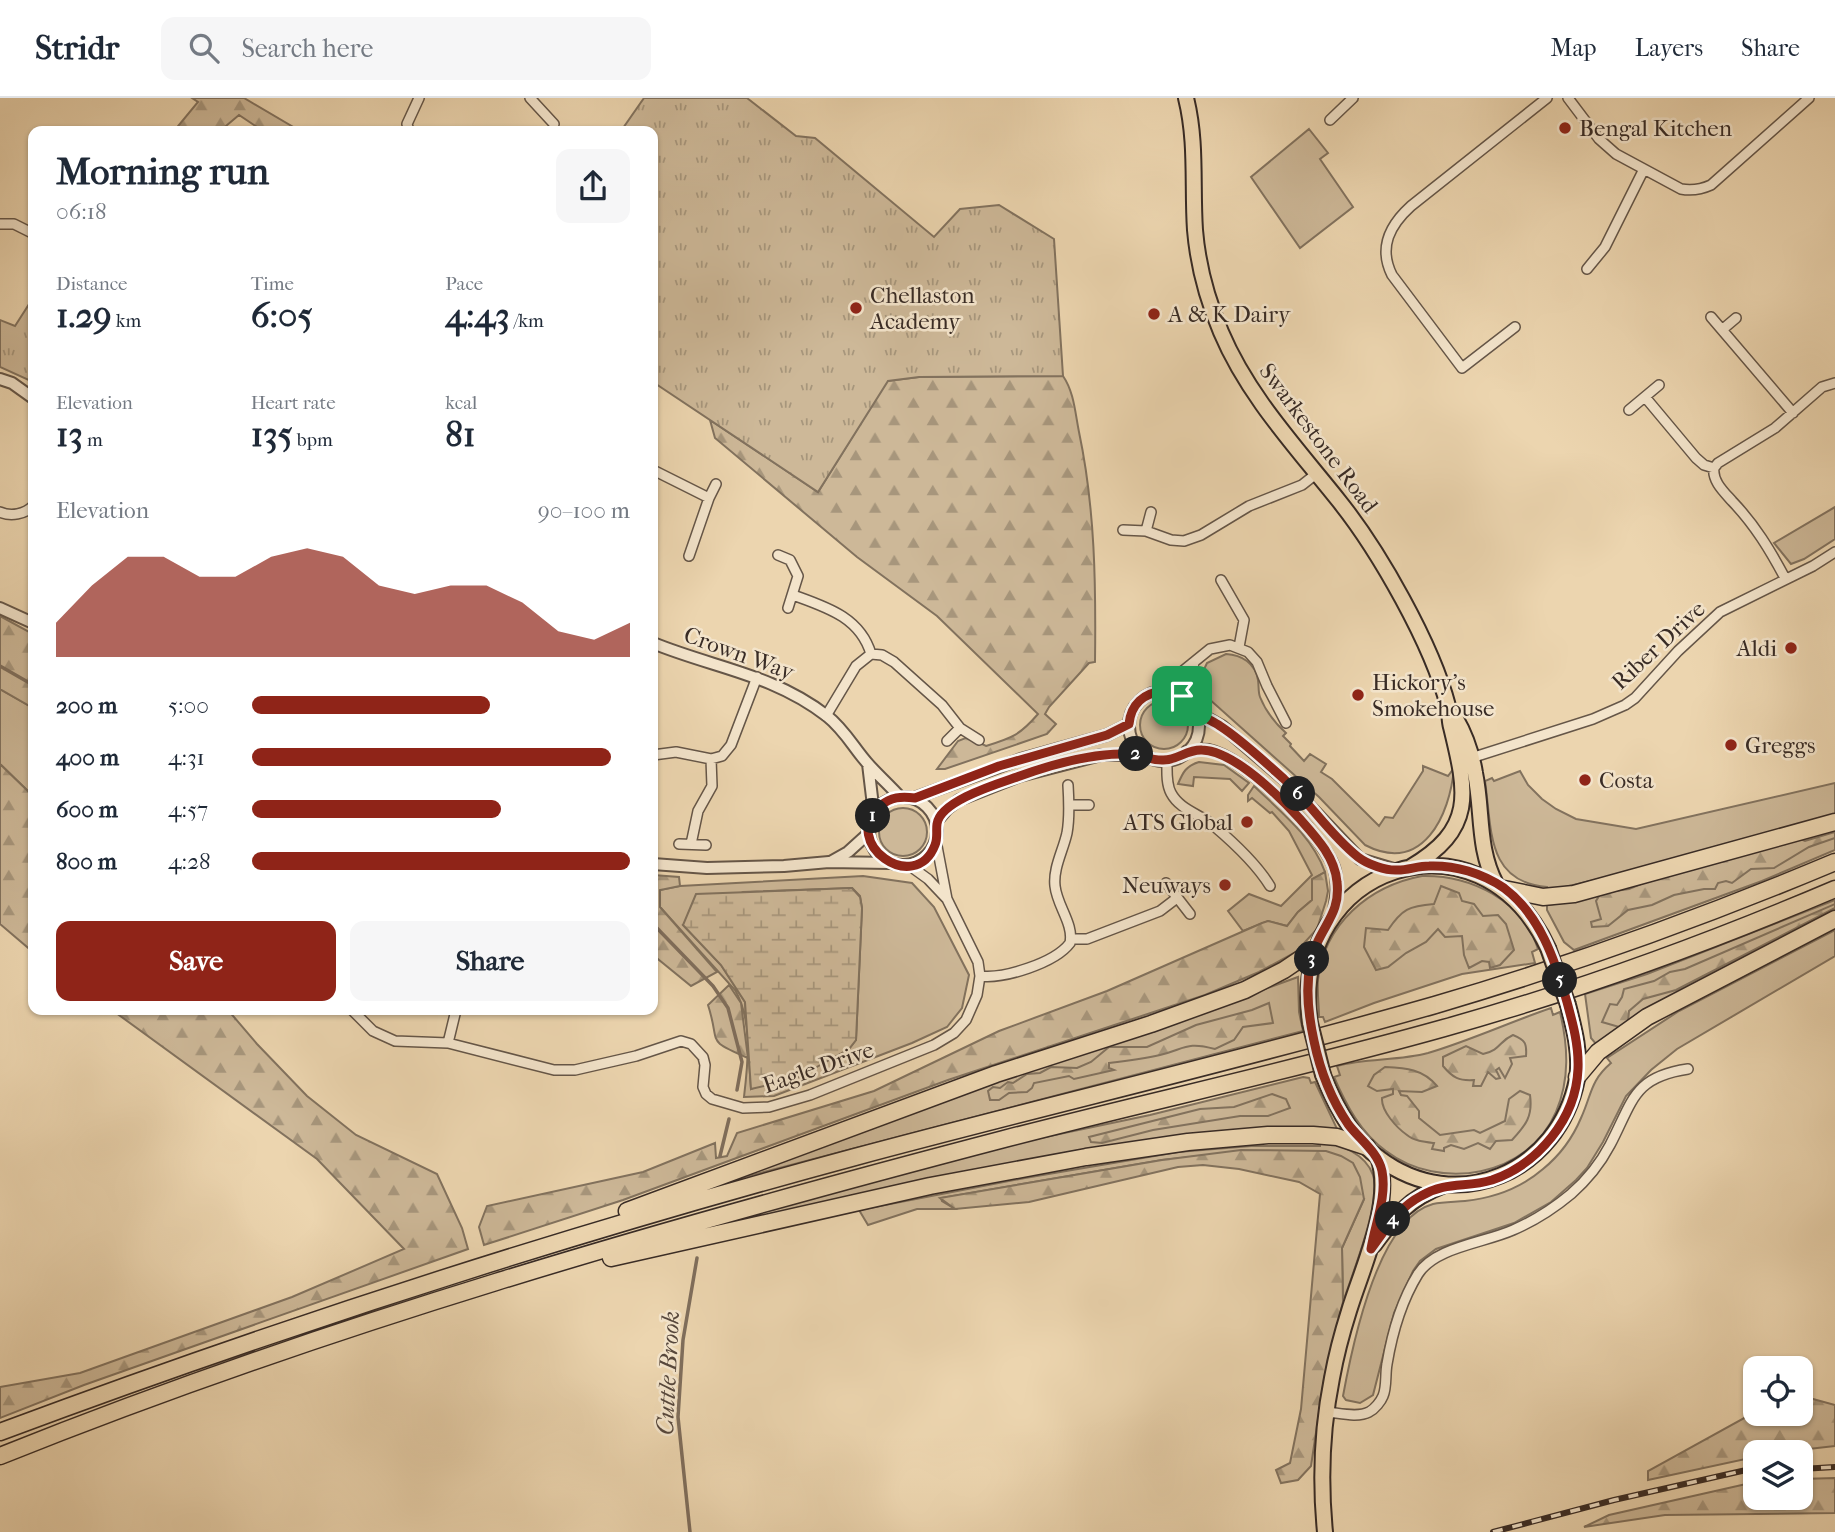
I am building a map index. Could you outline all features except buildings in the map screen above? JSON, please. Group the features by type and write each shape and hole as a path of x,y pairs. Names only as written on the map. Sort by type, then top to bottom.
{"highway":[{"path":"1500,886 1543,897 1574,894 1835,822"},
{"path":"0,1432 256,1340 528,1251 692,1202 1436,1004 1598,953 1835,862"},
{"path":"0,1456 263,1358 512,1278 800,1193 1447,1028 1606,977 1770,917 1835,889"},
{"path":"1577,1077 1598,1052 1647,1017 1835,919"},
{"path":"528,1251 627,1211 996,1074 1151,1024 1245,990 1284,970 1315,949"},
{"path":"512,1278 595,1262 930,1186 1150,1147 1242,1137 1294,1135 1337,1137 1372,1152"}],"main road":[{"name":"Swarkestone Road","path":"1186,98 1194,148 1196,247 1207,296 1222,336 1248,384 1351,516 1385,570 1426,648 1449,709 1461,729 1466,759 1478,793 1486,863 1500,886"},
{"name":"Swarkestone Road","path":"1372,1152 1347,1122 1323,1075 1310,1023 1310,968 1315,949 1343,905 1364,887 1437,850 1453,831 1461,805 1466,759"},
{"path":"1372,1152 1411,1176 1446,1185 1464,1185 1493,1179 1524,1164 1559,1127 1572,1098 1577,1077 1576,1035 1568,1005 1549,948 1525,909 1500,886 1469,871 1426,866 1403,869"},
{"path":"1325,1532 1322,1470 1327,1412 1340,1342 1371,1249 1383,1194 1382,1168 1372,1152"},
{"path":"1371,1249 1404,1207 1428,1192 1446,1185"}],"street":[{"path":"407,126 419,98"},
{"path":"530,98 554,124"},
{"path":"1345,121 1333,116 1353,98"},
{"path":"1515,327 1462,368 1392,275 1388,267 1386,245 1391,227 1410,206 1547,98"},
{"path":"1568,98 1609,148 1681,189 1701,190 1711,185 1809,98"},
{"path":"1587,269 1605,247 1644,169"},
{"path":"0,224 14,224 28,231"},
{"path":"1711,317 1794,413"},
{"path":"1723,330 1736,318"},
{"path":"0,379 12,383 28,394"},
{"path":"1714,468 1775,428 1822,387 1835,383"},
{"path":"1629,410 1659,385"},
{"path":"1645,397 1696,458 1704,465 1714,468"},
{"path":"1714,468 1717,482 1759,531 1785,578"},
{"path":"658,473 709,498"},
{"path":"1122,530 1146,531 1171,540 1184,541 1201,535 1249,506 1302,485 1317,474"},
{"path":"689,556 716,484"},
{"path":"1,516 28,510"},
{"path":"1146,531 1151,512"},
{"name":"Riber Drive","path":"1466,759 1593,719 1625,705 1720,612 1813,566 1835,552"},
{"path":"778,555 790,560 798,576 788,608"},
{"path":"1221,580 1244,620 1239,647"},
{"path":"793,594 843,615 867,641 871,654"},
{"path":"0,607 28,621"},
{"name":"Crown Way","path":"658,645 757,677 798,696 826,716 849,738 868,764 900,797"},
{"path":"1157,692 1210,649 1230,645 1239,647 1257,662 1286,723"},
{"path":"826,716 856,666 871,654 886,657 901,668 947,710 960,728 979,740"},
{"path":"1188,700 1187,691 1194,663"},
{"path":"658,754 676,752 711,759 722,756 731,745 757,677"},
{"path":"1144,755 1132,741 1129,724 1131,713 1146,695 1157,692 1177,693 1188,700 1195,711 1198,733 1187,751"},
{"path":"1195,711 1222,726 1286,781 1360,859 1403,869"},
{"path":"874,814 886,802 900,797 915,798 1010,762 1107,735 1129,724"},
{"path":"947,740 960,728"},
{"path":"936,822 959,800 1020,776 1101,755 1144,755 1155,760 1167,760 1187,751 1210,750 1256,778 1289,807 1322,846 1331,861 1338,884 1334,916"},
{"path":"691,844 698,811 712,786 711,759"},
{"path":"1167,760 1168,784 1172,795 1193,814 1214,826 1261,870 1270,886"},
{"path":"868,764 874,814 869,833 874,849 889,863"},
{"path":"915,798 927,806 936,822 936,841 947,899 972,949 980,976 994,978 1055,956 1064,951 1071,939 1055,885 1067,834 1070,805 1068,785"},
{"path":"1070,805 1089,805"},
{"path":"830,862 848,852 869,833"},
{"path":"910,866 923,860 936,841"},
{"path":"679,844 706,845"},
{"path":"658,864 740,868 830,862 889,863 910,866 928,879 947,899"},
{"path":"1166,883 1190,914"},
{"path":"1071,939 1087,939 1160,911 1177,898"},
{"name":"Eagle Drive","path":"357,1015 373,1031 395,1041 448,1043 534,1067 565,1070 636,1056 681,1041 691,1044 703,1058 703,1087 712,1099 743,1108 769,1107 810,1095 934,1045 954,1033 972,1010 980,976"},
{"path":"448,1043 455,1015"},
{"path":"1327,1412 1369,1412 1383,1395 1392,1341 1404,1303 1424,1266 1442,1254 1509,1232 1552,1209 1592,1174 1643,1085 1662,1074 1688,1069"}],"green space":[{"path":"192,98 244,98 292,126 256,126 239,115 226,126 178,126 198,102"},
{"name":"Chellaston Academy","path":"644,98 747,98 796,136 815,138 934,237 960,209 999,205 1054,239 1063,376 919,377 888,381 818,492 658,385 658,126 624,126"},
{"path":"1309,129 1328,153 1320,159 1353,207 1300,248 1251,177"},
{"path":"28,306 28,380 0,367 0,320 15,326"},
{"path":"1063,376 1074,402 1088,489 1095,575 1095,662 1089,663 1049,707 1045,714 1056,724 1047,734 945,769 937,769 958,741 968,737 986,746 995,743 1026,727 1038,714 937,616 857,557 715,438 710,420 818,492 887,381 919,377"},
{"path":"1835,507 1835,539 1791,564 1774,543"},
{"path":"0,616 28,631 28,705 0,689"},
{"path":"1226,654 1242,658 1254,669 1262,702 1286,733 1283,736 1290,746 1304,761 1310,754 1326,764 1321,772 1332,779 1379,826 1385,817 1393,818 1423,771 1423,766 1448,776 1454,768 1447,804 1430,835 1418,846 1403,852 1385,852 1365,845 1319,797 1208,698 1205,688 1207,681 1196,681 1197,677 1200,678 1207,663"},
{"path":"0,689 28,705 28,791 0,764"},
{"path":"1164,701 1181,708 1188,725 1181,742 1164,749 1147,742 1140,725 1147,708"},
{"path":"1199,762 1224,765 1249,783 1242,791 1230,779 1194,777 1193,786 1178,784 1185,770"},
{"path":"0,764 28,791 28,948 0,924"},
{"path":"1520,771 1528,785 1542,799 1576,819 1636,829 1835,783 1835,814 1620,874 1548,891 1547,887 1527,883 1513,875 1502,864 1492,834 1485,781 1492,778 1494,781"},
{"path":"1254,786 1304,836 1325,872 1313,879 1312,900 1287,926 1268,921 1243,931 1228,911 1249,894 1281,906 1312,875 1289,831 1272,812 1252,798 1248,801 1248,795"},
{"path":"903,808 920,815 927,832 920,849 903,856 886,849 879,832 886,815"},
{"path":"1835,828 1835,850 1762,881 1574,950 1564,942 1547,910 1547,905 1575,901"},
{"path":"1835,832 1835,838 1809,847 1774,868 1751,869 1732,883 1726,881 1718,883 1715,889 1674,895 1652,905 1628,910 1608,926 1592,927 1591,922 1601,919 1596,901 1601,893 1629,889 1658,877 1798,838 1805,841"},
{"path":"1325,872 1328,891 1317,929 1296,952 1259,972 1205,995 948,1080 623,1200 484,1245 479,1227 487,1206 643,1172 715,1143 716,1158 727,1156 737,1133 874,1091 999,1031 1107,991 1262,923 1268,921 1287,926 1312,900 1312,879"},
{"path":"658,875 679,877 680,886 660,890 660,907 717,972 691,986 658,959"},
{"path":"863,876 912,883 934,907 969,975 962,1008 947,1027 774,1096 744,1097 748,1044 751,1089 849,1049 856,1040 862,908 860,896 852,888 743,892 683,925 721,965 745,1002 747,1027 741,1002 735,990 660,907 660,890 680,886"},
{"path":"1422,876 1459,880 1492,894 1507,904 1530,932 1538,949 1532,952 1535,963 1462,974 1325,1022 1323,1017 1319,1017 1318,980 1329,942 1340,925 1367,899 1403,881"},
{"path":"1441,886 1459,893 1462,901 1474,904 1483,916 1498,915 1506,924 1514,950 1500,965 1490,968 1489,962 1482,961 1469,968 1464,955 1462,936 1445,937 1438,929 1426,942 1388,967 1376,970 1364,947 1366,928 1388,930 1407,910 1434,904"},
{"path":"852,888 860,897 862,908 856,1040 849,1049 795,1079 751,1089 745,1002 721,965 683,925 696,894"},
{"path":"1835,900 1835,914 1649,1009 1596,1044 1591,1038 1585,994 1647,974"},
{"path":"1835,904 1835,908 1676,990 1643,999 1629,1011 1628,1022 1619,1027 1602,1022 1610,1004 1617,1005 1624,989 1685,969"},
{"path":"1835,930 1835,956 1677,1049 1651,1070 1626,1096 1587,1168 1551,1202 1514,1223 1436,1249 1420,1261 1394,1313 1373,1395 1360,1403 1346,1400 1343,1396 1347,1374 1370,1287 1382,1258 1397,1233 1413,1215 1433,1204 1496,1195 1534,1176 1555,1158 1574,1132 1595,1082 1611,1063 1607,1058 1679,1011"},
{"path":"1298,977 1299,1012 1303,1031 741,1178 739,1174 968,1089"},
{"path":"729,985 741,1003 748,1058 725,1047 716,1039 708,1005"},
{"path":"1269,1003 1273,1023 1243,1027 1234,1040 1215,1049 1191,1046 1154,1056 1109,1063 1109,1068 1114,1070 1074,1079 1069,1076 1034,1083 1027,1092 1009,1093 999,1100 990,1100 988,1091 993,1087 1000,1088 1027,1074 1040,1073 1051,1067 1077,1068 1091,1062 1109,1047 1147,1047 1196,1025"},
{"path":"1551,1008 1553,1015 1560,1012 1565,1037 1566,1075 1561,1100 1543,1134 1525,1151 1504,1164 1481,1171 1456,1174 1431,1171 1408,1164 1386,1151 1369,1136 1355,1118 1334,1077 1340,1075 1337,1066 1428,1053"},
{"path":"119,1015 232,1015 307,1096 356,1135 437,1174 462,1228 468,1249 84,1385 0,1418 0,1387 80,1373 292,1297 404,1249 317,1159"},
{"path":"1513,1035 1524,1043 1526,1056 1510,1058 1512,1064 1505,1078 1499,1068 1496,1070 1500,1078 1496,1079 1488,1072 1481,1086 1473,1086 1474,1080 1457,1078 1443,1066 1443,1057 1466,1046 1483,1054"},
{"path":"1385,1067 1420,1073 1437,1086 1422,1092 1399,1091 1401,1095 1407,1096 1419,1111 1419,1118 1440,1135 1474,1130 1480,1133 1505,1121 1509,1099 1520,1091 1530,1095 1529,1115 1525,1125 1512,1140 1496,1141 1490,1149 1478,1143 1464,1149 1451,1145 1444,1148 1444,1151 1432,1149 1434,1143 1410,1137 1390,1119 1382,1098 1393,1094 1393,1089 1377,1091 1368,1086 1374,1075"},
{"path":"1303,1077 1309,1078 1311,1083 1315,1082 1338,1131 1295,1127 1256,1129 717,1227 716,1224 1026,1141 1150,1115"},
{"path":"1272,1094 1286,1099 1290,1108 1268,1116 1240,1116 1153,1130 1102,1143 1091,1142 1089,1137 1200,1109 1234,1107"},
{"path":"1320,1141 1344,1148 1365,1161 1373,1175 1375,1187 1365,1238 1343,1302 1342,1248 1364,1199 1218,1154 1162,1160 941,1198 955,1209 917,1209 868,1225 859,1210 1178,1152 1251,1146 1320,1146"},
{"path":"1241,1150 1326,1151 1341,1156 1353,1163 1360,1177 1364,1199 1342,1248 1343,1302 1324,1379 1311,1466 1298,1480 1281,1483 1276,1470 1290,1463 1301,1409 1320,1194 1299,1182 1239,1169 1203,1165 1178,1167 1029,1202 955,1209 940,1198 1162,1160"},
{"path":"1813,1399 1835,1405 1835,1446 1813,1448 1813,1440 1743,1440 1743,1460 1648,1480 1648,1471 1743,1419 1743,1426 1813,1426"},
{"path":"1835,1478 1835,1513 1665,1515 1584,1527 1609,1515 1743,1485 1743,1510 1813,1510 1813,1479"}],"waterway":[{"name":"Cuttle Brook","path":"0,666 28,682"},
{"name":"Cuttle Brook","path":"658,929 713,986 728,1008 742,1062 737,1090"},
{"name":"Cuttle Brook","path":"720,1156 729,1119"},
{"name":"Cuttle Brook","path":"690,1532 678,1417 683,1340 697,1258"}],"railway":[{"path":"1813,1468 1835,1467"},
{"path":"1493,1532 1614,1500 1743,1471"}],"place":[{"name":"Bengal Kitchen","path":"1565,128"},
{"name":"Chellaston Academy","path":"856,308"},
{"name":"A & K Dairy","path":"1154,314"},
{"name":"Aldi","path":"1791,648"},
{"name":"Hickory's Smokehouse","path":"1358,695"},
{"name":"Greggs","path":"1731,745"},
{"name":"Costa","path":"1585,780"},
{"name":"ATS Global","path":"1247,822"},
{"name":"Neuways","path":"1225,885"}],"route":[{"path":"1170,691 1182,696 1195,711 1222,726 1286,781 1360,859 1397,870 1426,866 1455,868 1482,876 1504,889 1535,923 1558,972 1576,1035 1578,1069 1572,1098 1559,1127 1536,1154 1510,1172 1479,1183 1446,1185 1411,1201 1396,1215 1371,1249 1383,1194 1382,1168 1377,1157 1347,1122 1329,1089 1314,1042 1308,1009 1308,981 1313,956 1318,941 1334,916 1338,884 1335,871 1311,832 1289,807 1256,778 1231,760 1210,750 1187,751 1172,760 1155,760 1144,755 1101,755 1045,768 959,800 936,822 936,841 931,852 923,860 910,866 889,863 874,849 870,839 870,823 874,814 881,805 891,799 915,798 999,766 1107,735 1129,724 1129,718 1137,703 1151,693 1170,691"}]}
